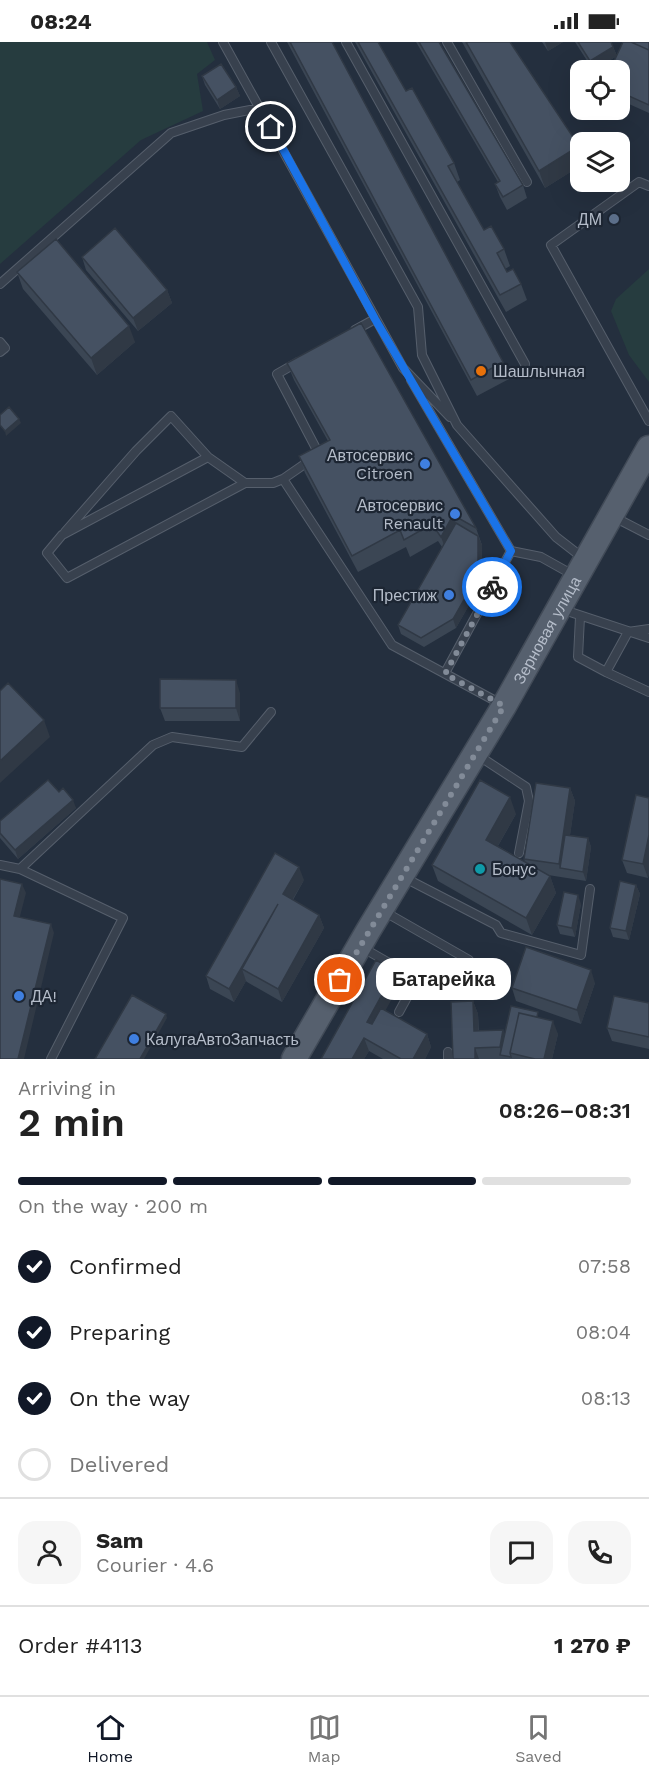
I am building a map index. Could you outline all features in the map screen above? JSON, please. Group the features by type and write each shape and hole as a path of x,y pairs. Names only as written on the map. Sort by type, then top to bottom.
{"main road":[{"name":"Зерновая улица","path":"294,1059 504,706 570,612 580,568 649,448"}],"lane":[{"path":"224,42 375,319 511,551 580,568"},
{"path":"271,42 418,307 422,355 457,425"},
{"path":"346,42 525,364"},
{"path":"447,42 527,182"},
{"path":"0,285 171,133 224,115 260,108"},
{"path":"649,186 639,182 551,245 649,421"},
{"path":"346,336 375,319"},
{"path":"0,342 5,348 0,352"},
{"path":"245,483 208,457 171,416 136,451 47,553 67,578 245,483 273,483 283,479 319,454 278,374 307,357"},
{"path":"403,368 457,425 556,537 580,568"},
{"path":"62,535 208,457"},
{"path":"283,479 392,645 504,706"},
{"path":"610,515 649,535"},
{"path":"445,674 511,551"},
{"path":"649,638 570,612 578,657 649,692"},
{"path":"628,632 649,629"},
{"path":"606,672 628,632"},
{"path":"20,869 153,745 172,737 242,747 271,712"},
{"path":"475,753 526,787 530,801 519,853"},
{"path":"0,865 20,869 123,918 51,1059"},
{"path":"401,876 496,925 501,933 581,955 590,889"},
{"path":"381,910 470,960"},
{"path":"360,945 417,979 399,1011"}],"green space":[{"path":"0,42 207,42 215,60 197,74 203,111 141,140 0,264"},
{"path":"649,269 649,382 629,355 611,311 616,299"}],"building":[{"path":"290,42 332,42 503,362 471,380"},
{"path":"358,42 378,42 406,91 412,88 454,163 448,166 484,230 491,226 504,249 497,253 507,272 513,269 521,284 500,295"},
{"path":"419,42 439,42 523,185 503,197 495,184 500,181"},
{"path":"466,42 510,42 570,132 570,152 539,171"},
{"path":"578,42 611,42 613,47 589,60"},
{"path":"623,42 631,42 649,50 649,105 630,96 630,60 615,60"},
{"path":"631,42 649,42 649,50"},
{"path":"221,64 236,87 217,100 202,76"},
{"path":"115,228 167,290 133,318 82,257"},
{"path":"56,239 129,326 91,358 17,272"},
{"path":"361,323 476,528 453,515 441,537 432,524 404,540 400,530 352,556 299,456 330,440 287,363"},
{"path":"9,407 19,419 5,431 0,425 0,415"},
{"name":"Престиж","path":"456,523 478,536 478,575 453,619 421,638 398,625"},
{"path":"160,679 236,680 236,708 160,708"},
{"path":"8,683 44,720 0,761 0,691"},
{"path":"48,780 59,792 63,788 73,800 15,850 0,833 0,821"},
{"name":"Бонус","path":"480,780 510,797 486,840 550,876 526,918 432,865"},
{"path":"536,783 570,788 559,864 524,859"},
{"path":"636,795 649,798 649,835 643,864 622,860"},
{"path":"565,835 588,838 583,872 560,868"},
{"path":"275,853 299,867 283,894 319,915 278,989 242,969 278,904 229,989 206,976"},
{"name":"ДА!","path":"0,879 22,884 14,916 51,924 18,1059 0,1059"},
{"path":"620,881 636,885 626,931 610,928"},
{"path":"564,892 578,895 572,928 557,925"},
{"path":"526,947 591,970 577,1010 512,988"},
{"path":"376,960 395,971 367,1022 372,1024 381,1008 427,1034 413,1059 401,1059 364,1038 352,1059 321,1059"},
{"name":"КалугаАвтоЗапчасть","path":"132,995 166,1014 140,1059 95,1059"},
{"path":"614,996 649,1003 649,1037 607,1028"},
{"path":"473,1001 474,1031 503,1030 500,1047 475,1048 475,1059 453,1059 451,1002"},
{"path":"511,1006 538,1012 537,1017 519,1013 511,1057 500,1055"},
{"path":"519,1013 553,1021 544,1059 510,1053"}],"way so far":[{"path":"340,980 504,706 445,674 492,587"}],"place":[{"name":"ДМ","path":"614,219"},
{"name":"Шашлычная","path":"481,371"},
{"name":"Автосервис Citroen","path":"425,464"},
{"name":"Автосервис Renault","path":"455,514"},
{"name":"Престиж","path":"449,595"},
{"name":"Бонус","path":"480,869"},
{"name":"Батарейка","path":"340,980"},
{"name":"ДА!","path":"19,996"},
{"name":"КалугаАвтоЗапчасть","path":"134,1039"}],"route":[{"path":"271,127 375,319 511,551 492,587"}]}
